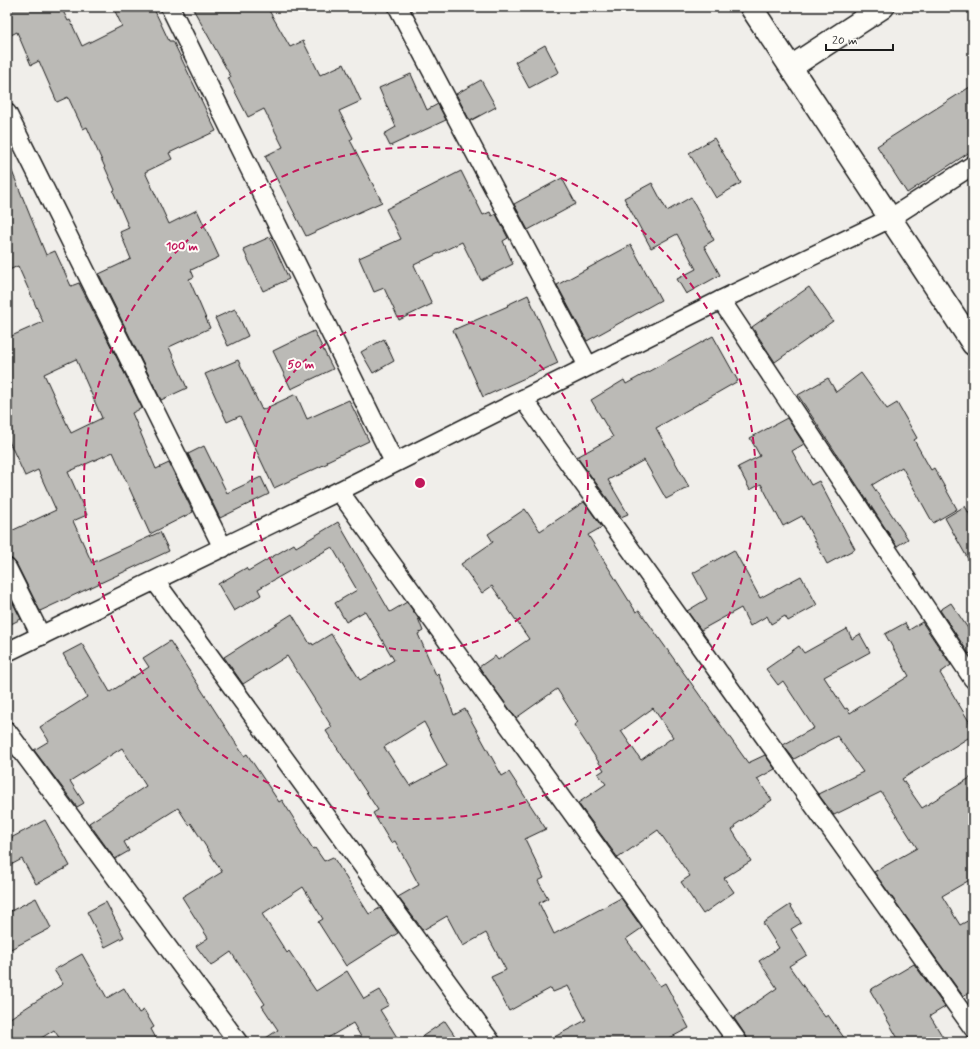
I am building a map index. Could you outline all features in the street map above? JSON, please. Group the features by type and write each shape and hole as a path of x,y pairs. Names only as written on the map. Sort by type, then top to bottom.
{"street":[{"path":"170,7 394,462"},
{"path":"398,7 588,366"},
{"path":"751,7 889,219 970,333"},
{"path":"791,67 883,7"},
{"path":"7,113 223,548"},
{"path":"7,652 223,548 721,300 889,219 973,165"},
{"path":"721,300 973,679"},
{"path":"523,399 973,1028"},
{"path":"339,491 738,1042"},
{"path":"7,568 41,636"},
{"path":"155,580 491,1042"},
{"path":"7,731 238,1042"}],"building":[{"path":"7,7 61,7 68,21 70,20 82,46 122,26 113,7 153,7 169,41 173,41 216,131 169,153 172,159 145,172 169,224 197,210 219,257 191,270 194,277 189,279 210,328 169,347 187,388 161,400 99,274 131,259 120,232 129,228 113,191 115,190 87,127 83,129 68,97 57,102 39,61 31,65 17,32 7,37"},
{"path":"192,7 267,7 290,47 303,41 320,75 344,64 361,101 339,111 353,138 350,140 382,202 306,236 265,156 283,147 264,109 248,117 228,78 231,77"},
{"path":"545,45 559,72 529,88 515,62"},
{"path":"411,74 427,110 438,104 446,120 390,146 384,134 396,127 379,88"},
{"path":"481,80 496,107 470,121 456,94"},
{"path":"973,85 973,150 907,193 877,146"},
{"path":"714,138 741,183 716,198 689,153"},
{"path":"7,159 46,255 55,251 71,286 79,283 142,408 132,413 156,469 169,463 193,512 150,534 113,452 68,472 87,515 73,521 92,563 160,532 169,551 40,611 16,563 12,559 7,558 7,533 56,510 38,470 25,476 7,437 7,338 43,322 18,266 7,271","holes":["76,359 102,418 71,433 44,374"]},
{"path":"461,171 483,215 490,212 492,216 496,214 508,238 503,241 513,264 481,280 462,242 414,265 432,304 399,320 384,288 374,292 359,258 401,239 386,209"},
{"path":"562,178 576,204 528,230 514,204"},
{"path":"652,183 667,211 691,197 714,240 704,246 720,275 686,294 677,279 696,269 677,234 651,248 624,198"},
{"path":"270,237 289,279 263,291 243,249"},
{"path":"631,245 661,300 587,341 557,285"},
{"path":"809,287 833,321 775,362 752,327"},
{"path":"528,295 558,363 483,397 453,330 508,306 507,305"},
{"path":"235,309 248,336 228,346 215,318"},
{"path":"314,331 333,369 291,389 273,351"},
{"path":"713,336 738,381 656,428 689,487 666,499 644,460 608,480 628,514 621,517 577,457 613,437 591,400 624,380 626,384"},
{"path":"384,339 394,361 373,373 361,352"},
{"path":"238,360 262,410 296,394 307,419 349,400 369,441 327,461 328,463 274,488 240,416 227,422 205,374"},
{"path":"861,373 887,409 897,403 917,438 914,440 931,470 934,468 957,509 933,523 902,467 872,485 908,539 897,546 798,395 828,378 836,392"},
{"path":"787,418 804,444 792,451 811,485 819,481 855,549 827,564 802,516 783,526 761,484 750,490 738,467 760,456 750,438"},
{"path":"204,446 227,493 261,477 269,494 220,518 188,454"},
{"path":"584,502 602,527 588,535 636,612 639,610 748,763 765,755 775,769 757,779 772,800 735,825 736,827 732,830 751,861 724,878 734,892 703,914 681,882 690,876 658,830 618,858 578,803 606,784 598,774 604,770 574,725 578,722 557,689 516,718 479,667 495,656 498,660 529,639 492,586 482,593 461,564 493,542 488,534 525,509 540,531","holes":["653,708 673,737 641,760 621,731"]},
{"path":"965,506 973,521 973,568 945,518"},
{"path":"338,522 390,612 407,602 418,618 423,631 418,634 436,675 438,673 454,715 465,709 502,776 509,772 546,829 525,839 544,878 538,881 548,898 539,903 554,934 621,898 642,928 626,939 660,986 665,983 689,1028 662,1042 545,1042 586,1020 568,986 553,992 551,988 509,1011 491,977 506,970 486,933 463,946 447,916 423,930 398,897 419,885 395,841 391,843 373,813 378,810 326,731 332,727 287,656 243,684 224,657 292,614 310,644 312,643 313,645 331,634 360,680 394,660 365,611 346,622 335,603 357,590 332,547 258,589 261,595 234,611 218,584 246,568 248,571 294,544 296,547","holes":["424,722 447,766 410,786 384,747"]},
{"path":"734,550 760,598 801,576 817,605 788,621 785,616 771,624 767,616 750,626 741,608 701,630 687,611 707,599 693,573"},
{"path":"7,591 21,619 7,626"},
{"path":"951,603 973,636 973,651 969,654 940,610"},
{"path":"922,622 951,665 940,673 973,728 973,735 902,779 922,808 973,776 973,878 942,896 960,925 973,918 973,990 963,996 874,872 917,848 881,792 834,815 818,794 863,772 837,736 794,759 783,745 814,728 783,681 778,685 766,669 799,646 804,653 847,629 852,639 860,634 870,652 824,677 845,709 847,708 850,713 909,676 885,634 905,623 909,630"},
{"path":"170,641 244,756 247,754 279,802 282,800 313,849 315,848 324,861 333,857 369,914 380,908 398,933 346,966 318,922 323,919 303,887 262,914 287,953 289,951 316,991 347,971 364,999 380,990 389,1005 380,1010 400,1042 364,1042 353,1023 321,1042 260,1042 278,1030 262,1006 265,1004 231,952 211,966 196,946 208,938 182,897 222,872 191,823 189,825 178,808 124,842 129,851 115,859 89,823 146,786 122,748 70,781 84,803 77,807 34,750 49,741 40,727 87,697 63,654 82,644 110,692 149,667 143,658"},
{"path":"45,820 70,866 36,884 22,859 7,867 7,840"},
{"path":"36,898 51,928 7,951 7,913"},
{"path":"106,902 124,937 105,947 87,912"},
{"path":"790,905 801,923 791,929 807,955 789,966 825,1017 828,1015 847,1042 748,1042 746,1036 734,1018 777,988 759,961 779,948 763,923"},
{"path":"82,954 107,998 124,988 139,1013 144,1010 154,1027 151,1029 158,1042 62,1042 54,1030 35,1042 7,1042 7,1020 63,984 54,970"},
{"path":"914,964 945,1007 930,1016 946,1042 900,1042 870,990"},
{"path":"445,1021 459,1042 414,1042"}]}
